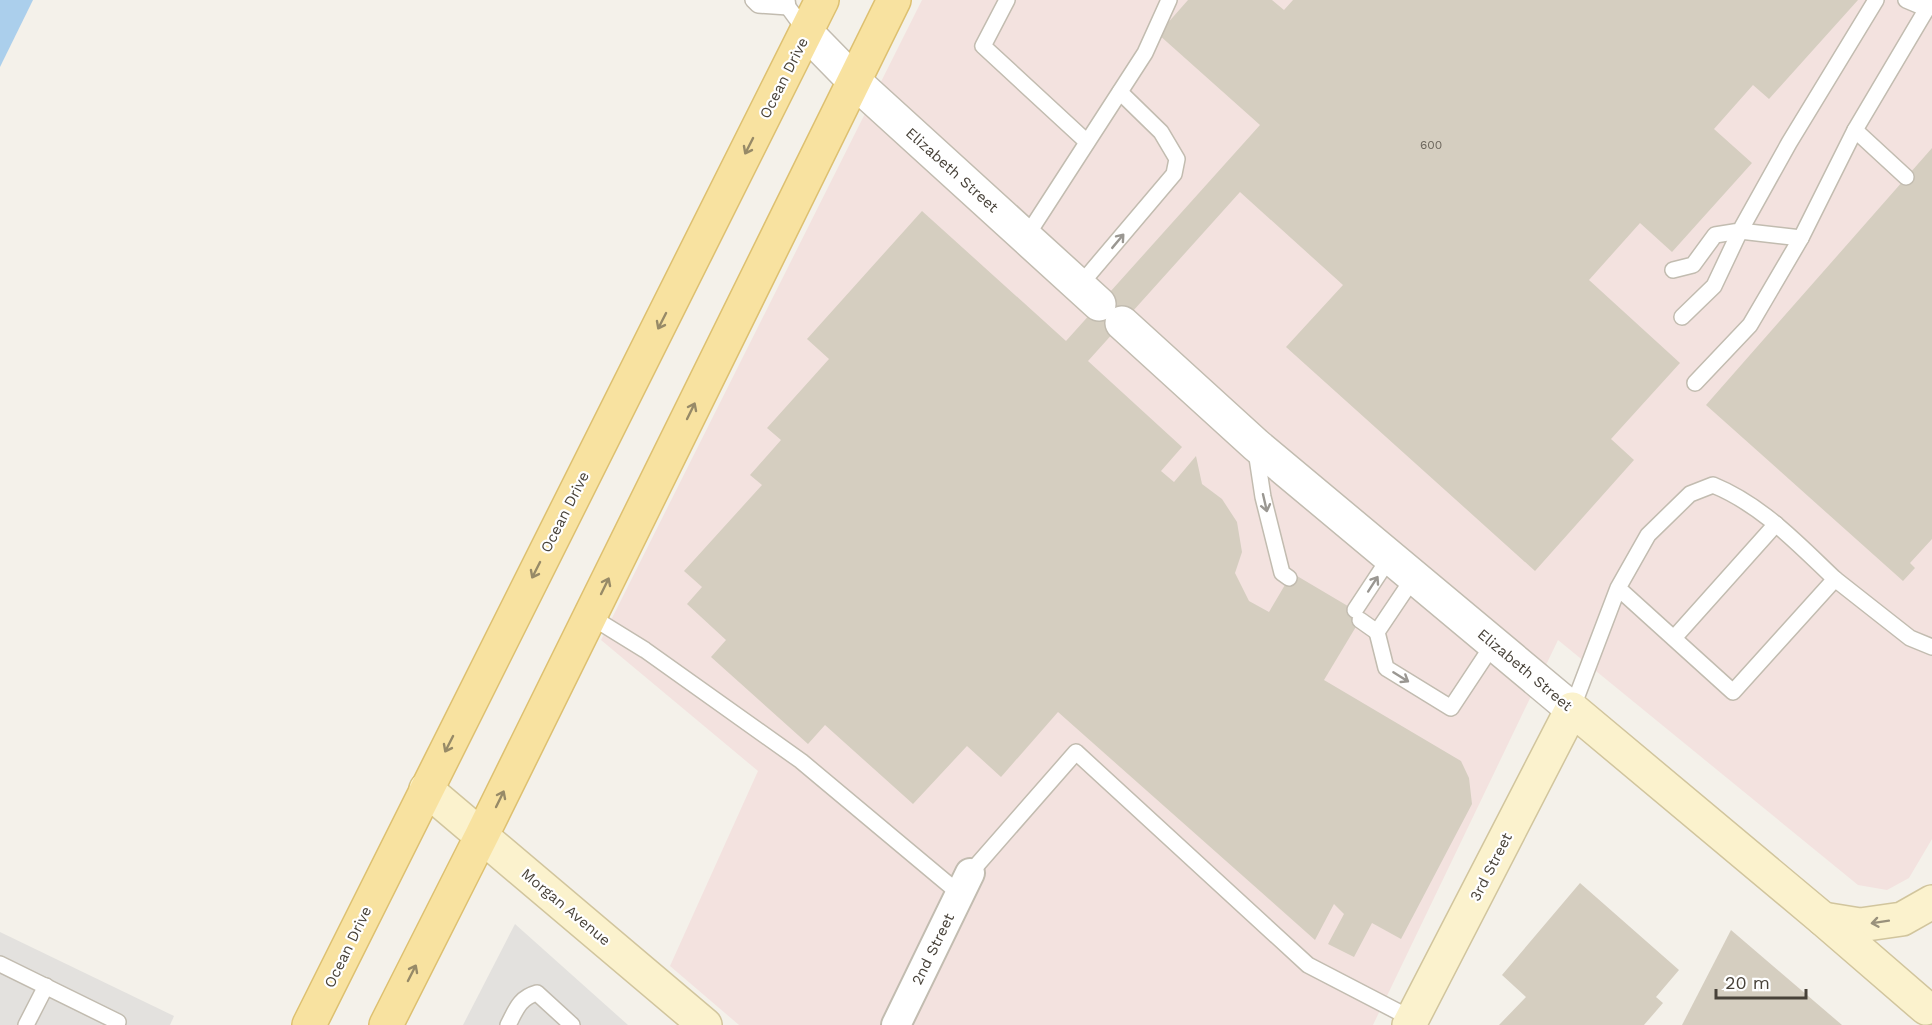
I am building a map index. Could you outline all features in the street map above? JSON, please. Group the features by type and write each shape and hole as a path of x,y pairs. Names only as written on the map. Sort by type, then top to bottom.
{"main road":[{"name":"Ocean Drive","path":"309,1025 822,0"},
{"path":"386,1025 894,0"},
{"name":"Elizabeth Street","path":"1572,709 1823,919 1927,1011"},
{"name":"3rd Street","path":"1410,1022 1572,709"},
{"name":"Morgan Avenue","path":"426,789 705,1025"},
{"path":"1823,919 1860,925 1870,924 1902,919 1932,902"}],"street":[{"name":"Elizabeth Street","path":"807,33 854,81 1256,445 1572,709"},
{"name":"2nd Street","path":"896,1025 965,883"}],"lane":[{"path":"753,0 758,5 787,4 807,33"},
{"path":"1007,0 983,46 1087,142"},
{"path":"1026,237 1145,53 1169,0"},
{"path":"1682,317 1714,285 1740,231 1789,143 1876,0"},
{"path":"1695,383 1750,325 1801,238 1855,130 1929,4 1906,0"},
{"path":"1100,304 1174,174 1177,159 1161,132 1120,92"},
{"path":"1855,130 1906,177"},
{"path":"1673,270 1693,265 1715,235 1740,231 1801,238"},
{"path":"1256,445 1263,497 1282,573 1289,578"},
{"path":"1572,709 1618,588 1648,535 1690,494 1713,485 1736,495 1776,524 1835,579 1910,638 1932,646"},
{"path":"1674,638 1776,524"},
{"path":"1377,632 1357,615 1402,567"},
{"path":"1402,567 1377,632 1386,668 1450,708 1494,644"},
{"path":"1618,588 1733,692 1835,579"},
{"path":"590,616 645,650 801,761 965,883 1076,752 1308,965 1410,1022"},
{"path":"0,964 118,1022 116,1025"},
{"path":"26,1025 46,986"},
{"path":"508,1025 518,1006 527,996 537,993 572,1025"}],"shaded area":[{"path":"922,0 1932,0 1932,839 1909,878 1887,890 1858,885 1558,640 1373,1025 739,1025 670,966 758,771 601,640"},
{"path":"515,924 628,1025 463,1025"},
{"path":"0,932 174,1016 170,1025 0,1025"}],"water":[{"path":"0,0 33,0 0,67"}],"building":[{"path":"1188,0 1272,0 1284,10 1293,0 1858,0 1769,99 1753,85 1714,129 1752,163 1672,252 1640,223 1589,280 1680,363 1611,439 1634,460 1535,571 1286,347 1343,285 1240,192 1088,361 1182,447 1161,471 1174,482 1196,456 1202,484 1222,499 1237,522 1242,552 1235,573 1249,601 1269,612 1292,573 1363,615 1324,680 1461,761 1469,778 1472,804 1401,939 1372,923 1354,957 1328,944 1344,914 1334,904 1315,940 1058,712 1001,777 967,746 913,804 825,725 808,744 711,657 726,640 687,604 702,587 684,571 762,485 750,475 781,440 767,428 829,359 807,339 922,211 1066,341 1260,125 1158,34"},
{"path":"1932,148 1932,539 1910,563 1915,568 1903,581 1706,405"},
{"path":"1580,883 1679,970 1656,997 1663,1003 1644,1025 1499,1025 1526,997 1502,975"},
{"path":"1731,930 1842,1025 1682,1025"}]}
